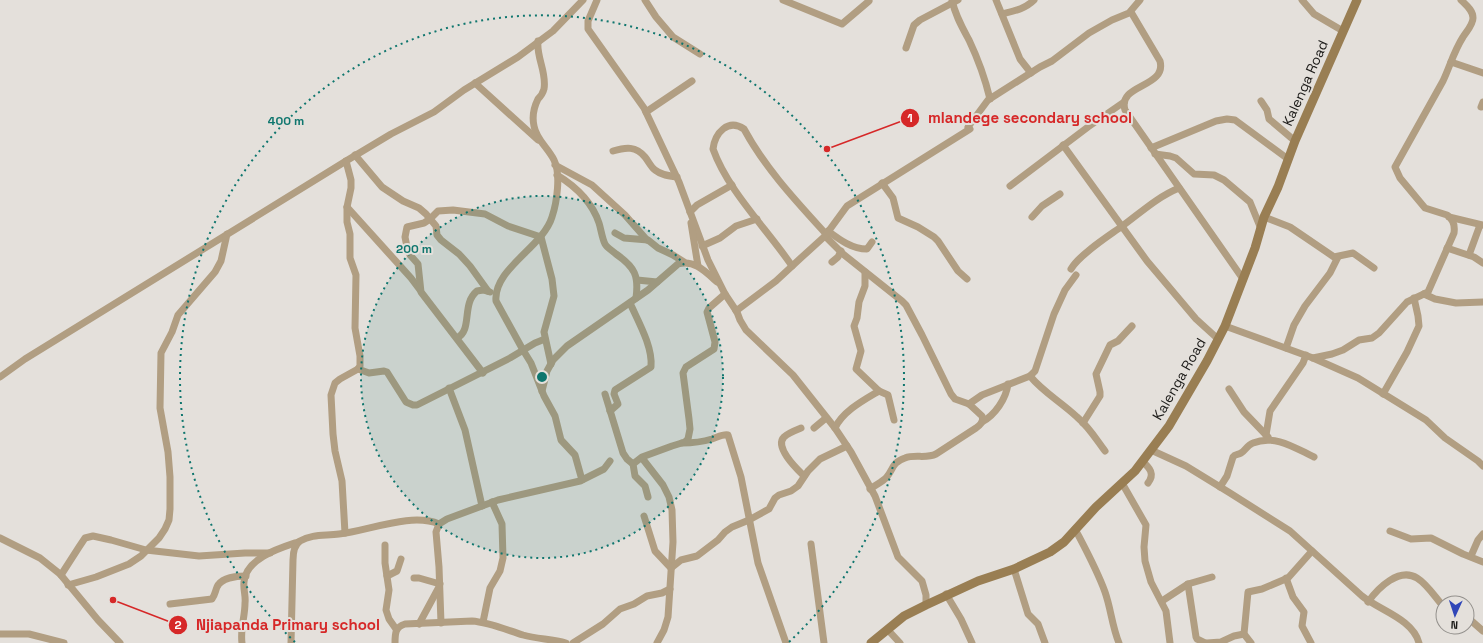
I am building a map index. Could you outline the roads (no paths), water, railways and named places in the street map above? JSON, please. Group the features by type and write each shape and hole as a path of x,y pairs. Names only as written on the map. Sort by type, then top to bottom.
{"main road":[{"name":"Kalenga Road","path":"871,643 904,616 946,594 1014,569 1050,552 1064,542 1096,507 1135,471 1142,462 1169,426 1207,361 1225,326 1256,248 1264,217 1278,187 1295,141 1357,0"}],"street":[{"path":"0,377 25,359 355,155 391,134 434,112 475,83 518,57 538,41 554,31 583,0"},
{"path":"646,0 656,17 673,37 700,54"},
{"path":"783,0 842,24 869,1"},
{"path":"996,0 1020,59 1032,73"},
{"path":"1002,14 1019,10 1034,0"},
{"path":"736,311 776,281 826,234 847,206 882,183 919,162 969,128 990,99 1052,61 1089,33 1131,12 1140,0"},
{"path":"1302,0 1314,14 1343,31"},
{"path":"1461,0 1472,14 1472,23 1454,53 1443,81 1395,167 1400,178 1425,208 1482,225 1469,255"},
{"path":"598,1 588,21 588,29 646,112 676,177 691,213 702,246 725,294 746,330 793,375 835,428 847,446 879,505 889,530 892,545 898,557 922,581 926,595 926,605"},
{"path":"906,48 914,25 920,20 954,1 961,27 969,40 978,62 986,82 990,99"},
{"path":"1010,186 1063,145 1124,102 1134,90 1156,78 1162,68 1160,61 1131,12"},
{"path":"538,41 538,49 544,69 545,82 544,90 538,101 533,118 534,127 536,135 554,160 557,175 557,189 552,216 548,227 541,237 510,268 495,295 498,306 531,363 554,416 561,440 575,455 582,480"},
{"path":"1451,62 1483,73"},
{"path":"646,112 692,81"},
{"path":"475,83 532,135 542,142"},
{"path":"1261,101 1269,119 1295,141"},
{"path":"1124,102 1125,110 1242,280"},
{"path":"1153,151 1216,121 1227,119 1236,120 1288,159"},
{"path":"792,266 721,168 713,149 721,130 729,125 744,129 761,158 841,251 865,272 880,282 906,306 951,394 955,399 969,404 982,416 982,422"},
{"path":"1063,145 1146,261 1184,306 1218,339"},
{"path":"613,151 627,148 635,149 645,157 657,171 667,176 676,177"},
{"path":"1153,151 1176,158 1194,174 1209,174 1224,180 1250,202 1261,229"},
{"path":"355,155 382,187 403,201 419,208 436,226 438,236 441,240 460,254 488,291 495,295"},
{"path":"345,533 342,481 335,452 331,395 335,383 358,369 360,366 360,356 355,328 356,275 349,251 350,234 347,222 347,207 351,180 346,161"},
{"path":"555,166 592,185 625,215 647,240 658,248 684,262 698,266 720,284"},
{"path":"557,175 586,199 599,221 605,244 629,265 637,280 636,298"},
{"path":"882,183 893,198 896,215 898,218 918,227 934,237 958,270 967,279"},
{"path":"698,266 693,238 691,213 697,205 732,185"},
{"path":"969,404 1008,384 1030,376 1035,371 1038,365 1042,346 1060,299 1079,259 1159,198 1179,188"},
{"path":"1032,216 1042,206 1060,194"},
{"path":"347,207 411,278 483,373"},
{"path":"421,292 420,268 406,247 405,237 408,226 424,223 438,211 453,210 482,214 496,219 508,226 541,237"},
{"path":"1266,435 1270,411 1303,363 1310,356 1332,354 1343,350 1359,340 1372,338 1379,333 1407,302 1424,294 1430,289 1454,233 1454,227 1450,216"},
{"path":"1264,217 1290,227 1332,255 1338,257 1353,253 1374,268"},
{"path":"702,246 720,238 736,226 757,219"},
{"path":"615,233 624,238 647,240"},
{"path":"68,585 96,577 129,564 141,556 160,538 165,529 170,509 168,452 160,408 161,350 172,332 178,315 214,272 221,261 227,234"},
{"path":"826,234 844,243 868,249 872,242"},
{"path":"541,237 552,279 554,296 544,332 552,364"},
{"path":"1447,248 1469,255 1483,263"},
{"path":"832,262 838,257 841,251"},
{"path":"1286,348 1294,325 1305,306 1330,273 1338,257"},
{"path":"542,391 553,360 567,346 630,303 678,264 684,262"},
{"path":"865,272 865,286 859,302 854,326 861,351 856,368 879,391 888,396 894,420"},
{"path":"637,280 657,282"},
{"path":"456,338 460,336 463,331 468,303 471,296 477,291 488,291"},
{"path":"682,443 688,439 690,429 683,380 684,370 686,367 714,349 715,342 707,312 709,308 725,294"},
{"path":"1424,294 1435,299 1456,303 1483,302"},
{"path":"1383,394 1417,332 1419,321 1414,298"},
{"path":"610,411 618,404 614,394 615,390 651,367 649,350 642,329 630,303"},
{"path":"1083,422 1100,396 1096,374 1110,345 1118,341 1132,326"},
{"path":"1225,326 1310,356 1358,378 1426,420 1445,438 1483,466"},
{"path":"358,369 369,373 387,372 406,402 417,405 449,388 483,373 534,343 545,339"},
{"path":"1030,376 1038,386 1083,422 1105,451"},
{"path":"870,489 886,478 893,465 896,463 905,458 932,456 976,428 991,416 1006,393 1008,384"},
{"path":"449,388 465,430 482,506"},
{"path":"1229,389 1244,412 1273,441"},
{"path":"835,428 841,418 860,403 879,391"},
{"path":"605,394 623,453 633,464 635,476 645,486 648,497"},
{"path":"814,428 826,418"},
{"path":"801,428 784,436 781,441 781,445 794,467 804,476"},
{"path":"633,464 642,458 672,446 682,443 694,443 713,439 725,434 728,435 741,478 758,563 786,643"},
{"path":"1220,487 1227,476 1232,457 1241,453 1248,445 1254,442 1262,440 1287,443 1314,457"},
{"path":"671,568 681,560 697,556 732,527 750,520 769,509 775,498 795,489 804,476 820,459 847,446"},
{"path":"1151,450 1186,466 1290,531 1368,602 1392,614 1403,622 1415,634 1419,643"},
{"path":"642,458 663,484 669,497 673,524 668,617 664,630 657,643"},
{"path":"441,623 436,532 439,524 446,519 492,502 582,480 604,469 610,461"},
{"path":"1142,462 1149,468 1152,474 1148,483"},
{"path":"1122,483 1146,525 1144,547 1145,560 1151,582 1162,601 1168,620 1170,643"},
{"path":"483,622 490,588 500,571 503,558 502,524 492,502"},
{"path":"644,516 655,551 671,568"},
{"path":"242,643 241,634 245,605 244,582 246,576 257,561 270,553 307,537 316,535 345,533 402,522 426,520 439,524"},
{"path":"1075,530 1100,578 1109,606 1114,631 1119,643"},
{"path":"1390,531 1411,539 1431,538 1483,562"},
{"path":"1471,556 1478,540 1483,534"},
{"path":"61,575 78,547 86,538 93,536 146,550 199,556 270,553"},
{"path":"0,538 40,558 61,575 68,585 120,643"},
{"path":"291,643 293,560 294,550 298,542"},
{"path":"811,544 824,643"},
{"path":"385,545 388,590 386,610 396,629 395,643"},
{"path":"1251,643 1244,634 1248,592 1262,589 1286,578 1312,551"},
{"path":"387,576 397,571 401,559"},
{"path":"1014,569 1028,614 1038,624 1045,643"},
{"path":"170,604 212,599 217,586 221,582 230,578 246,576"},
{"path":"1368,602 1376,591 1392,579 1401,576 1411,576 1421,581 1435,597"},
{"path":"1162,601 1188,584 1212,577"},
{"path":"414,578 419,578 440,585"},
{"path":"1286,578 1293,597 1304,612 1302,626 1312,643"},
{"path":"1188,584 1197,639 1206,643 1221,642 1234,636 1244,634"},
{"path":"419,624 440,585"},
{"path":"573,643 603,624 620,610 647,596 662,593 670,589"},
{"path":"946,594 961,619 972,643"},
{"path":"396,629 404,624 472,621 483,622 524,635 566,643"},
{"path":"1475,624 1483,631"},
{"path":"888,630 900,643"},
{"path":"0,634 28,634 64,643"}],"place":[{"name":"mlandege secondary school","path":"827,149"},
{"name":"Njiapanda Primary school","path":"113,600"}]}
